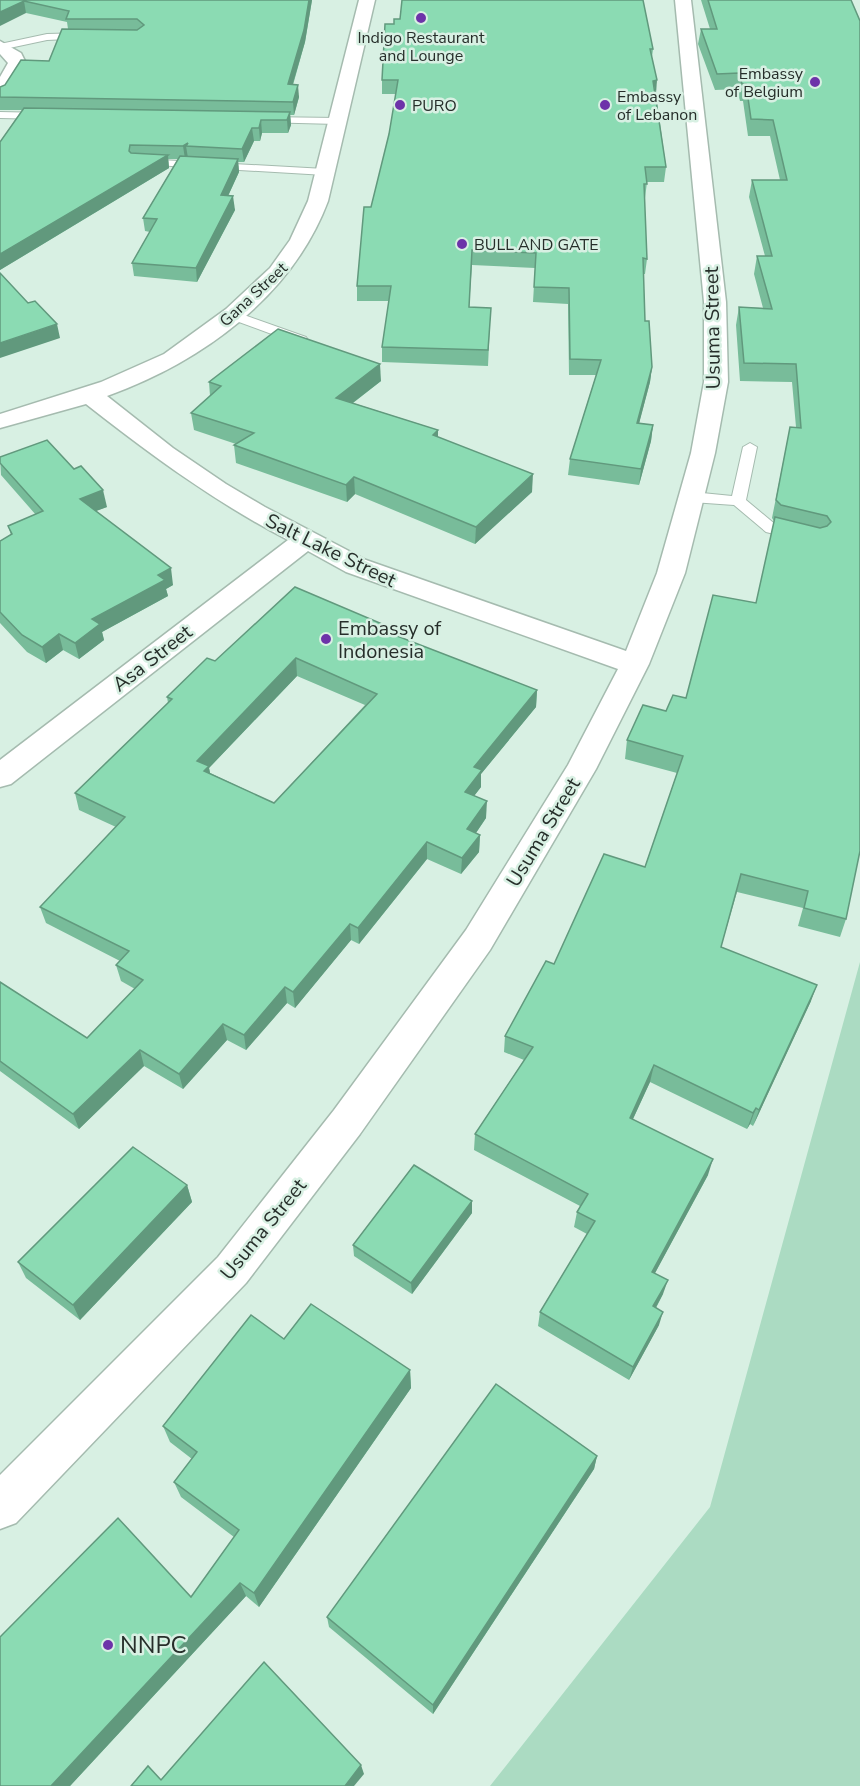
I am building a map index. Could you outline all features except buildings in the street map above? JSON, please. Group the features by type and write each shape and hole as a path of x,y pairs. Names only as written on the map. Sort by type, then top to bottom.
{"street":[{"name":"Gana Street","path":"0,421 89,394 173,359 233,315 280,272 297,250 309,228 367,0"},
{"name":"Usuma Street","path":"0,1507 232,1269 347,1122 478,940 581,770 635,664 671,573 692,497 716,382 716,302 683,0"},
{"path":"0,93 17,63 15,57 1,47"},
{"name":"Salt Lake Street","path":"89,394 164,453 217,489 305,540 356,566 418,590 635,664"},
{"name":"Asa Street","path":"0,776 305,540"}],"lane":[{"path":"1,47 48,37 94,36"},
{"path":"0,115 58,116"},
{"path":"256,120 338,121"},
{"path":"137,162 325,172"},
{"path":"233,315 310,343"},
{"path":"738,501 750,447"},
{"path":"692,497 738,501 771,529 816,539"}],"green space":[{"path":"860,962 860,1786 490,1786 710,1507"}],"place":[{"name":"Indigo Restaurant and Lounge","path":"421,18"},
{"name":"Embassy of Belgium","path":"815,82"},
{"name":"PURO","path":"400,105"},
{"name":"Embassy of Lebanon","path":"605,105"},
{"name":"BULL AND GATE","path":"462,244"},
{"name":"Embassy of Indonesia","path":"326,639"},
{"name":"NNPC","path":"108,1645"}]}
